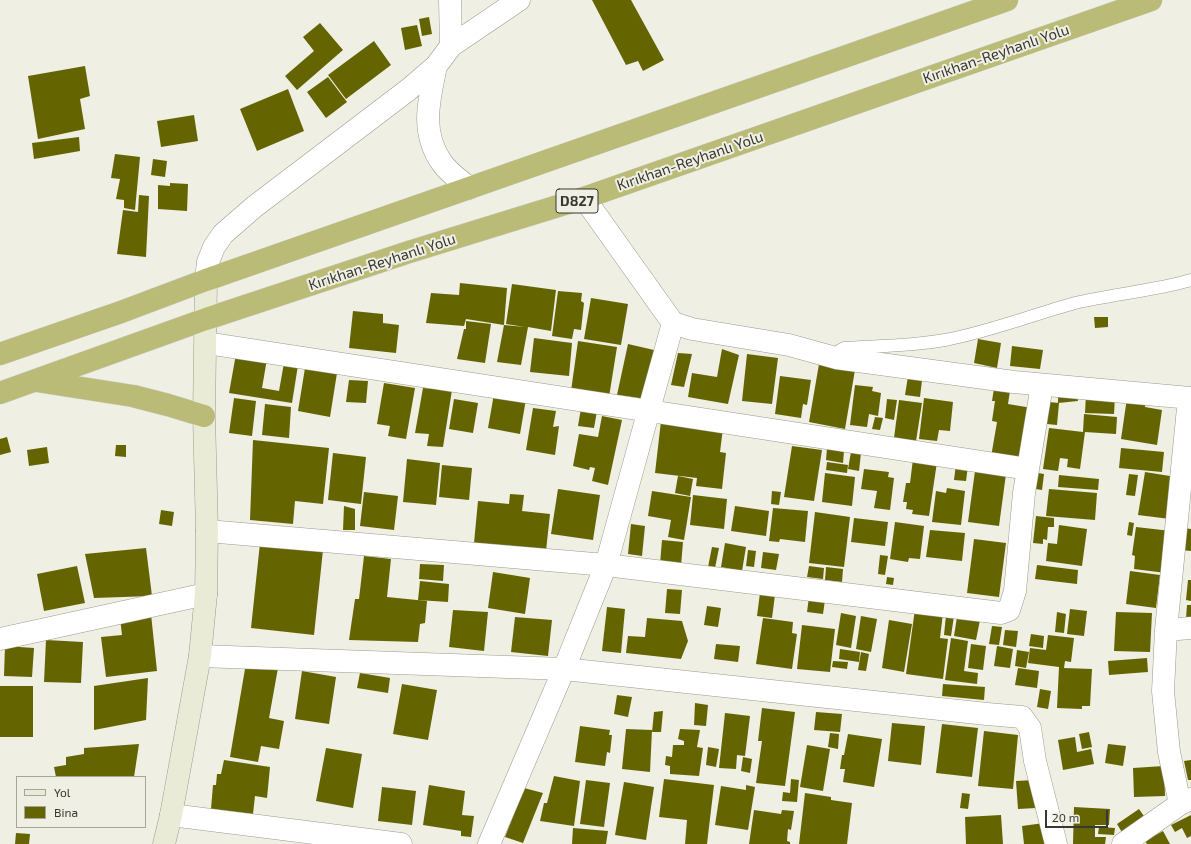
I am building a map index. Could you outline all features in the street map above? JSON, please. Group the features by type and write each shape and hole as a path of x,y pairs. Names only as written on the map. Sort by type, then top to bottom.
{"highway":[{"path":"0,354 206,280 1007,0"},
{"name":"Kırıkhan-Reyhanlı Yolu","path":"0,393 206,319 409,252 584,198 1151,0"},
{"path":"34,381 133,396 204,416"}],"main road":[{"path":"164,844 171,815 200,656 206,594 207,531 204,416 206,280"}],"street":[{"path":"450,0 452,46"},
{"path":"206,280 208,262 214,247 223,234 254,207 408,90 436,66 452,46 519,0"},
{"path":"436,66 427,114 428,129 436,152 442,163 451,173 469,188"},
{"path":"584,198 673,323 692,329 789,346 836,358 1014,382 1190,398 1166,630 1163,691 1169,752 1186,802 1123,844"},
{"path":"488,844 564,669 606,565 650,411 673,323"},
{"path":"206,343 1028,469"},
{"path":"207,531 606,565 1001,613 1009,610 1015,591 1023,501 1042,385"},
{"path":"0,639 206,594"},
{"path":"1166,630 1191,628"},
{"path":"200,656 564,669 1022,717 1030,728 1035,761 1056,844"},
{"path":"171,815 401,844"}],"lane":[{"path":"836,358 837,353 844,348 908,345 946,340 1092,299 1153,290 1191,280"}],"building":[{"path":"592,0 631,0 664,60 643,71 638,61 626,65"},
{"path":"429,17 432,34 422,36 419,19"},
{"path":"320,23 343,50 297,90 285,76 314,51 303,37"},
{"path":"417,25 422,46 405,50 401,28"},
{"path":"374,41 391,65 346,99 328,75"},
{"path":"85,66 90,96 80,99 85,129 38,139 28,76"},
{"path":"328,77 347,102 326,118 307,92"},
{"path":"288,89 304,131 257,151 240,109"},
{"path":"194,115 198,141 161,147 157,121"},
{"path":"79,137 80,151 34,159 32,143"},
{"path":"115,154 140,157 135,210 124,208 124,200 116,199 120,179 111,178"},
{"path":"153,159 167,161 165,177 151,175"},
{"path":"170,183 188,184 187,211 158,209 158,185 170,186"},
{"path":"139,195 149,196 146,257 117,254 123,210 138,212"},
{"path":"460,283 507,288 504,325 466,319 464,326 426,323 431,293 459,295"},
{"path":"512,284 556,290 551,331 528,327 521,365 497,362 504,325 525,327 506,324"},
{"path":"558,291 582,293 581,301 584,303 581,330 574,329 572,339 552,336"},
{"path":"591,298 628,304 621,345 584,339"},
{"path":"353,311 383,314 383,323 399,325 396,353 349,348"},
{"path":"1094,317 1108,317 1108,327 1095,328"},
{"path":"466,321 491,324 485,363 457,359 464,329 466,329"},
{"path":"534,338 572,343 569,376 530,372"},
{"path":"978,339 1001,343 997,368 974,363"},
{"path":"578,341 617,347 609,397 571,391"},
{"path":"628,344 654,350 646,399 617,395"},
{"path":"1012,346 1043,350 1040,369 1010,366"},
{"path":"722,349 739,355 728,404 688,397 692,373 717,377"},
{"path":"678,353 692,354 684,387 671,385"},
{"path":"236,354 267,359 262,388 279,391 284,363 298,365 292,403 229,393"},
{"path":"747,354 778,358 772,404 742,401"},
{"path":"819,364 855,370 845,429 809,422"},
{"path":"305,368 337,373 330,417 298,411"},
{"path":"909,370 923,372 920,397 905,395"},
{"path":"780,376 811,380 807,405 803,404 801,418 775,414"},
{"path":"349,380 368,381 366,403 346,402"},
{"path":"995,382 1011,384 1008,404 1032,408 1023,462 991,457 997,422 992,421 995,401 992,401"},
{"path":"384,383 415,388 406,439 388,436 390,426 377,424"},
{"path":"855,385 873,387 872,391 881,393 878,416 869,414 867,427 850,425"},
{"path":"423,388 452,390 443,447 427,446 429,434 415,433"},
{"path":"1077,392 1078,401 1058,403 1058,394"},
{"path":"494,394 526,399 520,434 488,428"},
{"path":"1086,394 1115,396 1114,414 1085,413"},
{"path":"234,398 256,401 252,436 229,433"},
{"path":"924,398 953,402 950,431 939,430 937,441 919,439"},
{"path":"1127,398 1146,400 1145,407 1162,410 1157,445 1121,439"},
{"path":"454,399 478,403 473,433 449,429"},
{"path":"887,399 897,400 894,420 885,418"},
{"path":"899,400 922,403 916,441 894,438"},
{"path":"1049,402 1059,403 1057,425 1047,424"},
{"path":"265,404 291,407 289,438 262,435"},
{"path":"533,408 556,411 553,427 559,426 555,455 526,450"},
{"path":"581,408 597,411 594,428 578,426"},
{"path":"1084,414 1117,417 1116,434 1085,432 1080,469 1067,467 1068,459 1060,458 1058,471 1043,469 1049,428 1083,432"},
{"path":"602,416 622,420 608,485 592,481 595,468 590,467 589,470 573,466 579,434 598,437"},
{"path":"875,417 883,418 880,430 872,429"},
{"path":"661,421 723,428 720,452 726,453 722,489 696,486 697,478 655,473"},
{"path":"7,437 11,452 0,455 0,439"},
{"path":"253,440 329,448 323,504 295,501 293,524 250,520"},
{"path":"116,445 126,445 126,457 115,456"},
{"path":"792,446 822,450 814,501 784,497"},
{"path":"47,447 49,463 29,466 27,450"},
{"path":"827,448 844,451 843,463 826,460"},
{"path":"1121,448 1164,452 1162,472 1119,468"},
{"path":"851,452 861,453 859,471 848,469"},
{"path":"333,453 366,457 361,504 328,500"},
{"path":"407,459 440,463 436,505 403,502"},
{"path":"913,459 937,462 929,516 912,514 913,510 906,509 907,502 903,502 906,483 910,483"},
{"path":"827,462 848,465 847,473 826,470"},
{"path":"956,464 968,466 966,481 954,480"},
{"path":"442,465 472,468 469,500 439,497"},
{"path":"864,469 889,472 888,477 894,478 890,510 874,508 877,491 861,489"},
{"path":"975,471 1006,474 999,526 968,522"},
{"path":"1032,472 1044,474 1042,490 1029,488"},
{"path":"1145,472 1176,477 1170,519 1138,515"},
{"path":"825,473 855,477 852,506 822,502"},
{"path":"1129,474 1138,475 1135,496 1126,495"},
{"path":"1059,475 1099,479 1098,490 1058,487"},
{"path":"678,476 693,479 690,496 675,493"},
{"path":"947,488 965,491 961,525 932,522 936,491 946,493"},
{"path":"558,489 600,495 593,540 551,534"},
{"path":"1049,489 1097,493 1095,520 1046,516"},
{"path":"652,491 691,497 684,540 668,537 671,520 648,516"},
{"path":"772,491 781,492 779,505 771,504"},
{"path":"364,492 398,496 394,530 360,526"},
{"path":"510,494 524,495 522,511 550,514 546,551 474,543 478,501 509,504"},
{"path":"693,495 727,499 724,529 690,525"},
{"path":"344,506 355,509 355,530 343,530"},
{"path":"735,506 769,511 766,536 731,531"},
{"path":"773,508 808,511 805,542 780,539 779,542 769,541"},
{"path":"161,510 174,512 172,526 159,524"},
{"path":"815,512 850,517 844,567 809,563"},
{"path":"1036,516 1054,518 1054,527 1048,527 1047,540 1043,539 1043,544 1033,543"},
{"path":"854,518 888,522 885,546 851,542"},
{"path":"895,522 924,526 920,559 909,558 908,562 890,559"},
{"path":"1129,522 1134,523 1132,536 1127,535"},
{"path":"631,524 645,526 642,556 628,554"},
{"path":"1059,525 1087,529 1082,566 1046,561 1048,543 1057,544"},
{"path":"1136,527 1171,531 1166,573 1134,569 1135,556 1132,555"},
{"path":"1183,528 1191,529 1191,551 1181,550"},
{"path":"930,530 965,533 962,561 926,557"},
{"path":"974,539 1006,543 999,597 967,593"},
{"path":"662,540 683,542 681,566 660,564"},
{"path":"260,543 323,550 314,635 251,628"},
{"path":"725,543 746,547 742,571 721,567"},
{"path":"712,547 719,548 715,568 708,567"},
{"path":"146,548 152,596 94,598 85,554"},
{"path":"748,550 756,551 754,567 746,566"},
{"path":"763,552 779,554 776,570 761,568"},
{"path":"880,555 888,556 885,575 878,574"},
{"path":"364,556 391,559 387,597 427,601 425,623 420,624 418,642 349,640 355,599 359,599"},
{"path":"420,564 444,565 443,581 419,579"},
{"path":"1037,565 1078,570 1077,584 1035,579"},
{"path":"77,566 85,603 44,611 37,574"},
{"path":"809,566 824,568 823,579 807,577"},
{"path":"826,567 843,569 842,582 825,580"},
{"path":"1130,571 1160,575 1156,608 1126,604"},
{"path":"493,572 530,578 525,614 488,608"},
{"path":"887,577 894,578 893,585 886,584"},
{"path":"1188,580 1191,580 1191,601 1186,600"},
{"path":"420,581 449,584 448,602 418,600"},
{"path":"667,589 682,590 680,614 665,613"},
{"path":"760,593 775,595 772,618 757,616"},
{"path":"809,597 825,600 823,614 807,612"},
{"path":"1187,605 1191,605 1191,618 1186,618"},
{"path":"707,606 721,608 718,627 704,625"},
{"path":"607,607 625,609 621,653 602,651"},
{"path":"915,609 943,613 940,638 948,639 943,679 906,674"},
{"path":"1070,609 1087,611 1084,636 1067,634"},
{"path":"453,610 488,612 484,651 449,647"},
{"path":"1057,612 1066,614 1064,633 1055,632"},
{"path":"1116,612 1152,613 1150,652 1114,651"},
{"path":"841,613 856,616 851,648 836,645"},
{"path":"151,614 157,671 106,677 101,637 122,635 120,618"},
{"path":"946,615 954,616 951,636 944,635"},
{"path":"861,616 877,619 871,652 856,649"},
{"path":"515,617 552,620 548,656 511,652"},
{"path":"957,617 980,620 976,640 954,636"},
{"path":"647,618 682,621 688,641 681,659 626,653 628,636 645,637"},
{"path":"763,618 793,622 792,633 797,634 792,669 756,664"},
{"path":"889,620 912,624 904,672 882,668"},
{"path":"802,625 835,629 830,672 797,669"},
{"path":"992,626 1002,627 999,645 989,644"},
{"path":"1005,630 1018,631 1016,647 1003,645"},
{"path":"1031,634 1044,636 1043,648 1029,646"},
{"path":"1048,635 1074,638 1071,662 1065,661 1064,668 1092,669 1090,706 1082,706 1082,709 1057,708 1059,667 1028,663 1030,648 1046,650"},
{"path":"951,638 968,641 964,671 978,673 977,684 945,680"},
{"path":"46,640 83,642 81,683 44,682"},
{"path":"716,644 740,646 738,662 714,659"},
{"path":"971,644 986,646 983,670 968,668"},
{"path":"5,646 34,648 32,677 4,676"},
{"path":"997,646 1013,649 1010,668 994,666"},
{"path":"840,649 860,652 859,662 839,659"},
{"path":"1017,650 1029,652 1026,668 1015,666"},
{"path":"861,652 869,654 866,671 858,670"},
{"path":"1147,658 1148,672 1109,675 1108,661"},
{"path":"833,661 848,662 847,669 832,667"},
{"path":"246,663 278,668 269,718 284,721 279,749 261,746 258,762 230,757"},
{"path":"1018,668 1039,671 1037,688 1015,685"},
{"path":"302,671 336,677 329,724 295,719"},
{"path":"360,673 390,678 388,693 357,688"},
{"path":"148,678 146,720 94,730 94,686"},
{"path":"402,684 437,690 428,740 393,734"},
{"path":"943,684 985,687 984,700 942,696"},
{"path":"0,686 33,686 33,737 0,737"},
{"path":"1040,689 1051,691 1048,709 1037,707"},
{"path":"617,695 632,697 628,717 614,714"},
{"path":"695,703 708,705 706,726 694,725"},
{"path":"762,708 795,712 785,786 756,783 762,741 758,741"},
{"path":"663,711 661,732 652,732 654,712"},
{"path":"816,712 842,714 840,732 814,730"},
{"path":"725,713 750,716 745,756 737,755 736,769 719,768"},
{"path":"892,723 925,726 921,765 888,761"},
{"path":"942,724 978,728 972,777 936,773"},
{"path":"580,726 610,730 609,735 612,735 610,753 607,752 605,766 575,762"},
{"path":"626,729 652,730 650,772 622,769"},
{"path":"680,729 700,730 697,747 703,748 699,776 670,774 670,766 665,765 666,756 672,757 673,745 684,745 684,741 678,739"},
{"path":"984,731 1018,735 1013,789 978,786"},
{"path":"1089,732 1092,747 1082,749 1079,734"},
{"path":"830,733 839,734 838,749 828,747"},
{"path":"848,734 882,739 874,787 843,782 845,769 840,769"},
{"path":"1075,737 1077,752 1091,749 1094,764 1063,770 1058,740"},
{"path":"139,744 134,776 56,776 54,767 66,765 66,757 84,754 84,748"},
{"path":"1108,744 1126,746 1123,766 1105,763"},
{"path":"807,745 830,749 823,791 800,787"},
{"path":"708,747 719,749 716,767 706,765"},
{"path":"326,748 362,754 353,808 316,801"},
{"path":"743,757 752,759 750,773 741,771"},
{"path":"224,760 270,767 267,798 255,796 253,814 211,809 213,785 216,785 217,774 221,774"},
{"path":"1191,760 1191,780 1188,780 1184,761"},
{"path":"1164,766 1165,796 1134,797 1133,768"},
{"path":"554,776 580,781 574,826 540,821 544,803 547,803"},
{"path":"664,779 714,785 707,844 685,844 687,820 659,817"},
{"path":"791,779 799,780 797,802 782,801 783,792 790,793"},
{"path":"586,780 610,783 604,827 580,824"},
{"path":"1034,780 1036,808 1018,809 1016,781"},
{"path":"624,782 654,787 646,840 615,835"},
{"path":"429,785 465,791 462,815 474,816 471,837 461,836 461,831 423,825"},
{"path":"746,785 755,787 748,830 715,825 721,786 746,790"},
{"path":"382,787 416,791 412,825 378,821"},
{"path":"524,788 543,793 523,843 505,837"},
{"path":"805,793 831,797 831,800 852,803 847,844 799,844"},
{"path":"962,793 970,794 968,809 960,808"},
{"path":"1074,807 1110,809 1109,825 1095,825 1095,837 1106,837 1105,844 1073,844"},
{"path":"1139,809 1146,819 1123,834 1117,824"},
{"path":"754,810 781,814 782,810 794,811 791,830 788,829 787,841 790,842 790,844 749,844"},
{"path":"1001,815 1003,844 966,844 965,817"},
{"path":"1191,815 1191,836 1187,838 1182,828 1175,832 1171,825"},
{"path":"1044,823 1047,844 1024,844 1022,826"},
{"path":"1099,827 1115,828 1114,835 1098,834"},
{"path":"573,828 608,831 606,844 572,844"},
{"path":"1163,831 1170,844 1147,844 1145,841"},
{"path":"16,833 30,834 29,844 15,844"}]}
